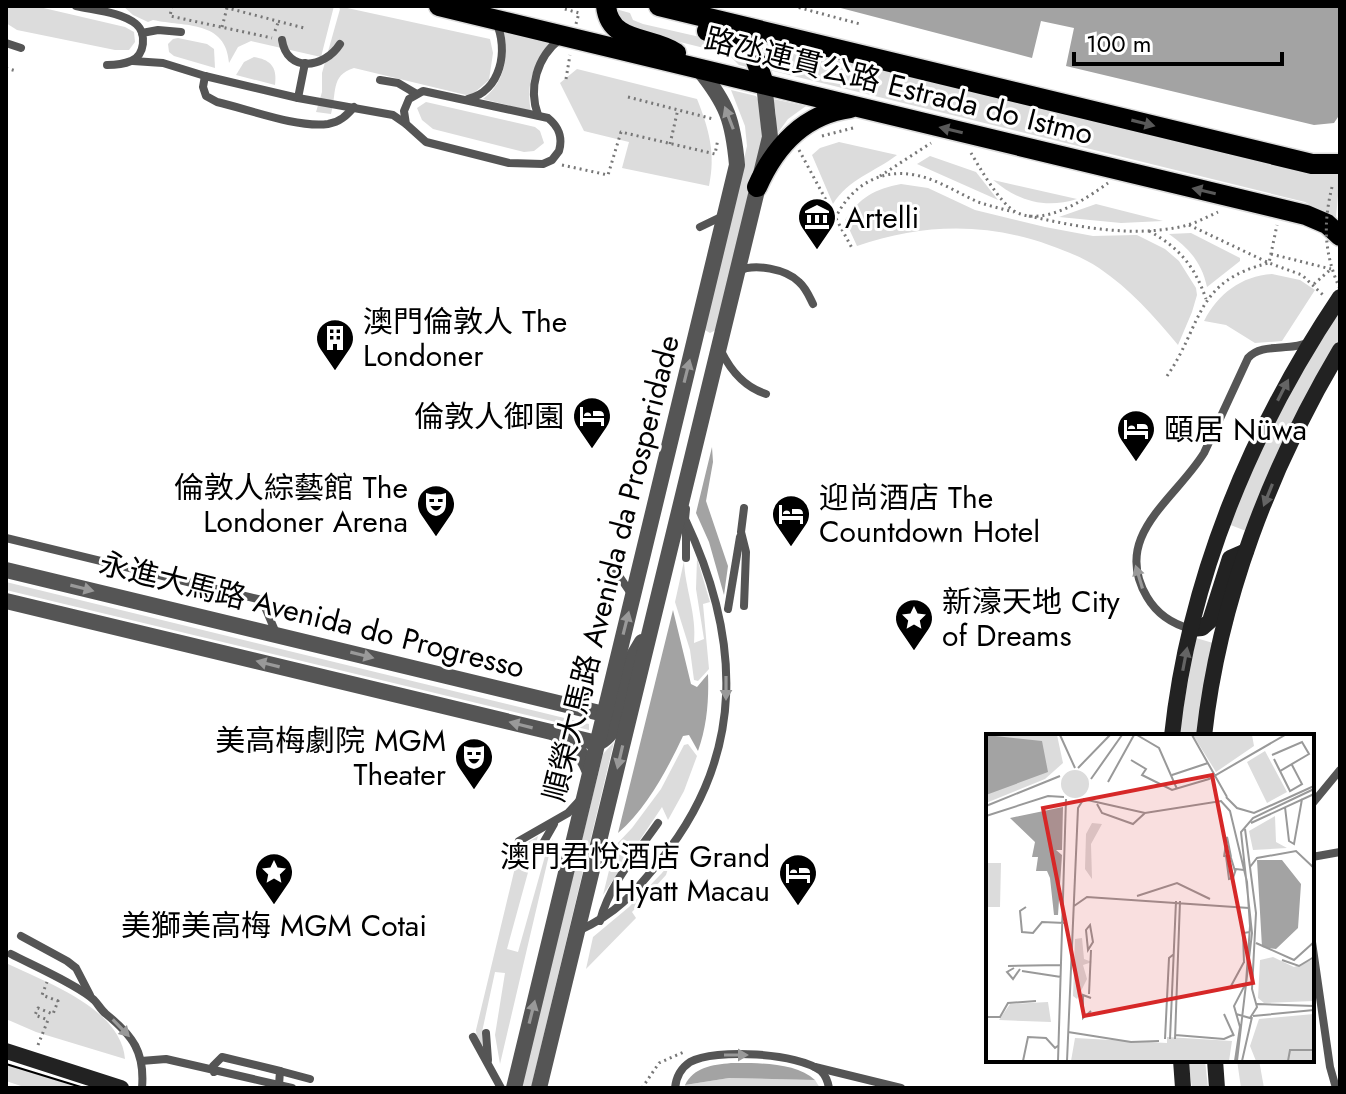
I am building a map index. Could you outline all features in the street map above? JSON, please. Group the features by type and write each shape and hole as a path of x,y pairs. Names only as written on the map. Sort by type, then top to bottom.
{"main road":[{"name":"路氹連貫公路 Estrada do Istmo","path":"439,6 1306,215 1327,224 1340,236"},
{"path":"606,6 611,23 618,32 670,49 699,69"},
{"name":"路氹連貫公路 Estrada do Istmo","path":"658,6 1312,164 1340,164"},
{"path":"658,6 678,22 742,41 751,48 764,84"},
{"path":"757,187 775,154 801,127 835,110 858,107"},
{"path":"1172,734 1191,629 1234,491 1286,383 1336,302"},
{"path":"1204,734 1222,633 1246,551 1285,455 1314,393 1340,350"},
{"path":"1191,629 1202,628 1210,621 1230,558 1246,551"},
{"path":"6,1051 121,1088"},
{"path":"1181,1062 1183,1088"},
{"path":"1215,1062 1217,1088"}],"street":[{"name":"順榮大馬路 Avenida da Prosperidade","path":"514,1088 737,165 727,134 721,97 699,69"},
{"name":"順榮大馬路 Avenida da Prosperidade","path":"539,1088 770,137 764,84"},
{"path":"695,340 719,346"},
{"name":"永進大馬路 Avenida do Progresso","path":"6,570 604,714"},
{"name":"永進大馬路 Avenida do Progresso","path":"6,601 597,743"},
{"path":"597,743 613,730 628,668 651,627"},
{"path":"553,732 572,742 585,758 588,780"}],"lane":[{"path":"76,6 135,23 142,33 142,49 133,61"},
{"path":"106,6 114,16"},
{"path":"467,99 488,90 495,80 501,45 494,19"},
{"path":"142,33 158,30 181,32"},
{"path":"538,115 532,96 539,66 548,51 564,36"},
{"path":"282,40 283,50 290,58 305,63 329,57 340,44"},
{"path":"6,43 21,48"},
{"path":"107,65 133,61 163,63 298,98 398,117 426,142 509,163 529,166 547,162 559,151 560,132 556,124 538,115 431,91 415,93 398,83 380,80"},
{"path":"298,98 305,63"},
{"path":"205,76 203,87 206,96 217,102 293,120 329,124 343,119 356,108"},
{"path":"278,93 281,81"},
{"path":"406,124 406,104 415,93"},
{"path":"700,227 725,215"},
{"path":"741,254 751,264 791,276 801,284 813,304"},
{"path":"737,271 760,267"},
{"path":"1191,629 1167,619 1152,606 1141,587 1134,570 1140,538 1152,517 1204,453 1248,358 1254,352 1299,347 1311,341"},
{"path":"719,346 734,373 749,388 766,394"},
{"path":"686,558 687,480"},
{"path":"728,609 744,508"},
{"path":"578,931 611,914 639,887 684,829 700,799 721,742 727,685 719,611 710,576 685,519"},
{"path":"741,532 746,552 744,606"},
{"path":"6,538 262,600 277,635"},
{"path":"615,570 633,596"},
{"path":"1314,802 1340,770"},
{"path":"519,841 578,803 588,780"},
{"path":"542,845 556,820"},
{"path":"600,921 619,880 658,823"},
{"path":"1314,857 1340,852"},
{"path":"21,936 76,968 103,1011 123,1026 137,1047 142,1088"},
{"path":"11,954 93,998"},
{"path":"1314,956 1330,1067 1336,1088"},
{"path":"486,1033 489,1065"},
{"path":"473,1037 501,1088"},
{"path":"675,1088 676,1079 690,1062 715,1055 754,1055 901,1088"},
{"path":"214,1072 213,1066 222,1057 310,1079"},
{"path":"141,1061 166,1059 292,1088"},
{"path":"803,1064 821,1072 829,1088"},
{"path":"279,1085 280,1071"}],"path":[{"path":"172,6 170,16 272,38 279,20"},
{"path":"220,6 304,28"},
{"path":"793,6 860,24"},
{"path":"822,13 823,6"},
{"path":"222,27 227,8"},
{"path":"6,68 16,71"},
{"path":"547,162 608,175 621,132 715,154 727,134 712,117 628,97"},
{"path":"670,144 678,109"},
{"path":"811,143 823,136 853,128"},
{"path":"835,219 850,194 861,185 954,130 1014,212"},
{"path":"799,149 853,250"},
{"path":"1029,216 1076,206 1124,172"},
{"path":"880,176 917,175 981,203 1100,230 1147,230 1188,225 1244,200"},
{"path":"1332,187 1326,214 1325,242 1331,269 1340,289"},
{"path":"1269,263 1280,209"},
{"path":"1188,225 1302,275 1336,302"},
{"path":"1147,230 1184,255 1206,299"},
{"path":"1271,254 1331,269"},
{"path":"1167,376 1206,299 1243,270 1269,263"},
{"path":"1314,284 1331,269"},
{"path":"33,1060 48,1020 35,1015 38,1008 53,1014 58,1001 42,995 50,975"}],"shaded area":[{"path":"6,6 35,6 125,27 134,32 135,42 129,50 115,50 17,30 6,23"},
{"path":"123,6 334,6 321,57 251,41 238,47 229,63 226,49 212,32 190,25 148,22"},
{"path":"338,6 490,39 493,53 489,80 474,93 466,95 354,68 338,80 331,114 316,112 322,92 322,73 340,9"},
{"path":"833,6 1338,6 1340,114 1334,123 1314,125 1066,66 1074,28 1041,21 1032,58"},
{"path":"612,8 630,13 633,20 643,24 735,45 751,68 739,65 728,54 632,30 619,24"},
{"path":"502,26 554,39 533,72 529,91 531,111 483,99 497,84 504,66 506,46"},
{"path":"178,38 207,44 214,49 215,68 169,52 168,44"},
{"path":"755,42 1306,174 1340,173 1336,218 1305,202 761,68"},
{"path":"254,57 272,66 275,85 236,75 244,62"},
{"path":"577,69 697,99 710,142 712,163 709,186 622,168 629,142 584,131 560,83"},
{"path":"731,90 756,96 762,139 716,330 710,333 705,326 747,146 745,126"},
{"path":"773,99 806,106 788,119 774,138 776,114"},
{"path":"426,102 535,127 544,143 534,151 524,152 433,129 422,120 417,108"},
{"path":"839,142 897,155 846,188 833,204 812,155 820,148"},
{"path":"930,156 976,172 998,200 917,164"},
{"path":"993,180 1077,199 1054,203 1032,201 1012,193"},
{"path":"901,184 928,188 975,210 1093,236 1137,235 1165,249 1179,261 1197,295 1178,345 1121,285 1087,261 1049,245 1001,232 953,229 905,233 857,246 845,220 856,205 869,195"},
{"path":"1096,204 1163,221 1121,223 1059,217"},
{"path":"1191,233 1240,258 1240,261 1207,287 1194,257 1169,234"},
{"path":"1272,274 1300,280 1315,290 1282,341 1255,343 1226,325 1204,321 1216,303 1232,288 1250,278"},
{"path":"1340,309 1340,341 1316,381 1246,531 1228,524 1280,414"},
{"path":"712,447 713,462 706,501 728,566 724,595 709,542 696,513"},
{"path":"697,558 710,602 703,604 709,669 698,681 694,680 690,650 675,602 684,561 694,622 694,643 704,639 696,589"},
{"path":"6,582 589,724 589,730 6,590"},
{"path":"673,610 691,684 697,687 708,674 704,732 698,751 689,735 683,736 647,800 618,833"},
{"path":"1196,638 1213,643 1196,734 1178,734"},
{"path":"614,742 531,1088 521,1088 603,754"},
{"path":"688,744 697,756 684,791 668,820 662,807 603,895 615,846 661,789 684,745"},
{"path":"538,836 507,949 518,952 553,838 500,1064 495,1035 505,973 495,972 482,1032 483,1046 477,1039 476,1030 518,855 522,846"},
{"path":"671,859 666,875 632,912 636,918 586,969 593,937 629,907 662,873"},
{"path":"6,963 60,988 96,1011 120,1041 125,1059 36,1032 6,1019"},
{"path":"1188,1062 1205,1062 1208,1088 1192,1088"},
{"path":"1237,1062 1259,1062 1264,1088 1241,1088"},
{"path":"6,1063 79,1088 27,1088 6,1081"},
{"path":"731,1063 787,1067 815,1080 729,1078 685,1085 698,1071"},
{"path":"729,1078 815,1080 820,1088 685,1088 685,1085"}],"tram line":[{"path":"6,1064 84,1088"}],"place":[{"name":"Artelli","path":"817,251"},
{"name":"澳門倫敦人 The Londoner","path":"335,372"},
{"name":"倫敦人御園","path":"592,450"},
{"name":"頤居 Nüwa","path":"1136,463"},
{"name":"倫敦人綜藝館 The Londoner Arena","path":"436,538"},
{"name":"迎尚酒店 The Countdown Hotel","path":"791,548"},
{"name":"新濠天地 City of Dreams","path":"914,652"},
{"name":"美高梅劇院 MGM Theater","path":"474,791"},
{"name":"美獅美高梅 MGM Cotai","path":"274,906"},
{"name":"澳門君悅酒店 Grand Hyatt Macau","path":"798,907"}]}
